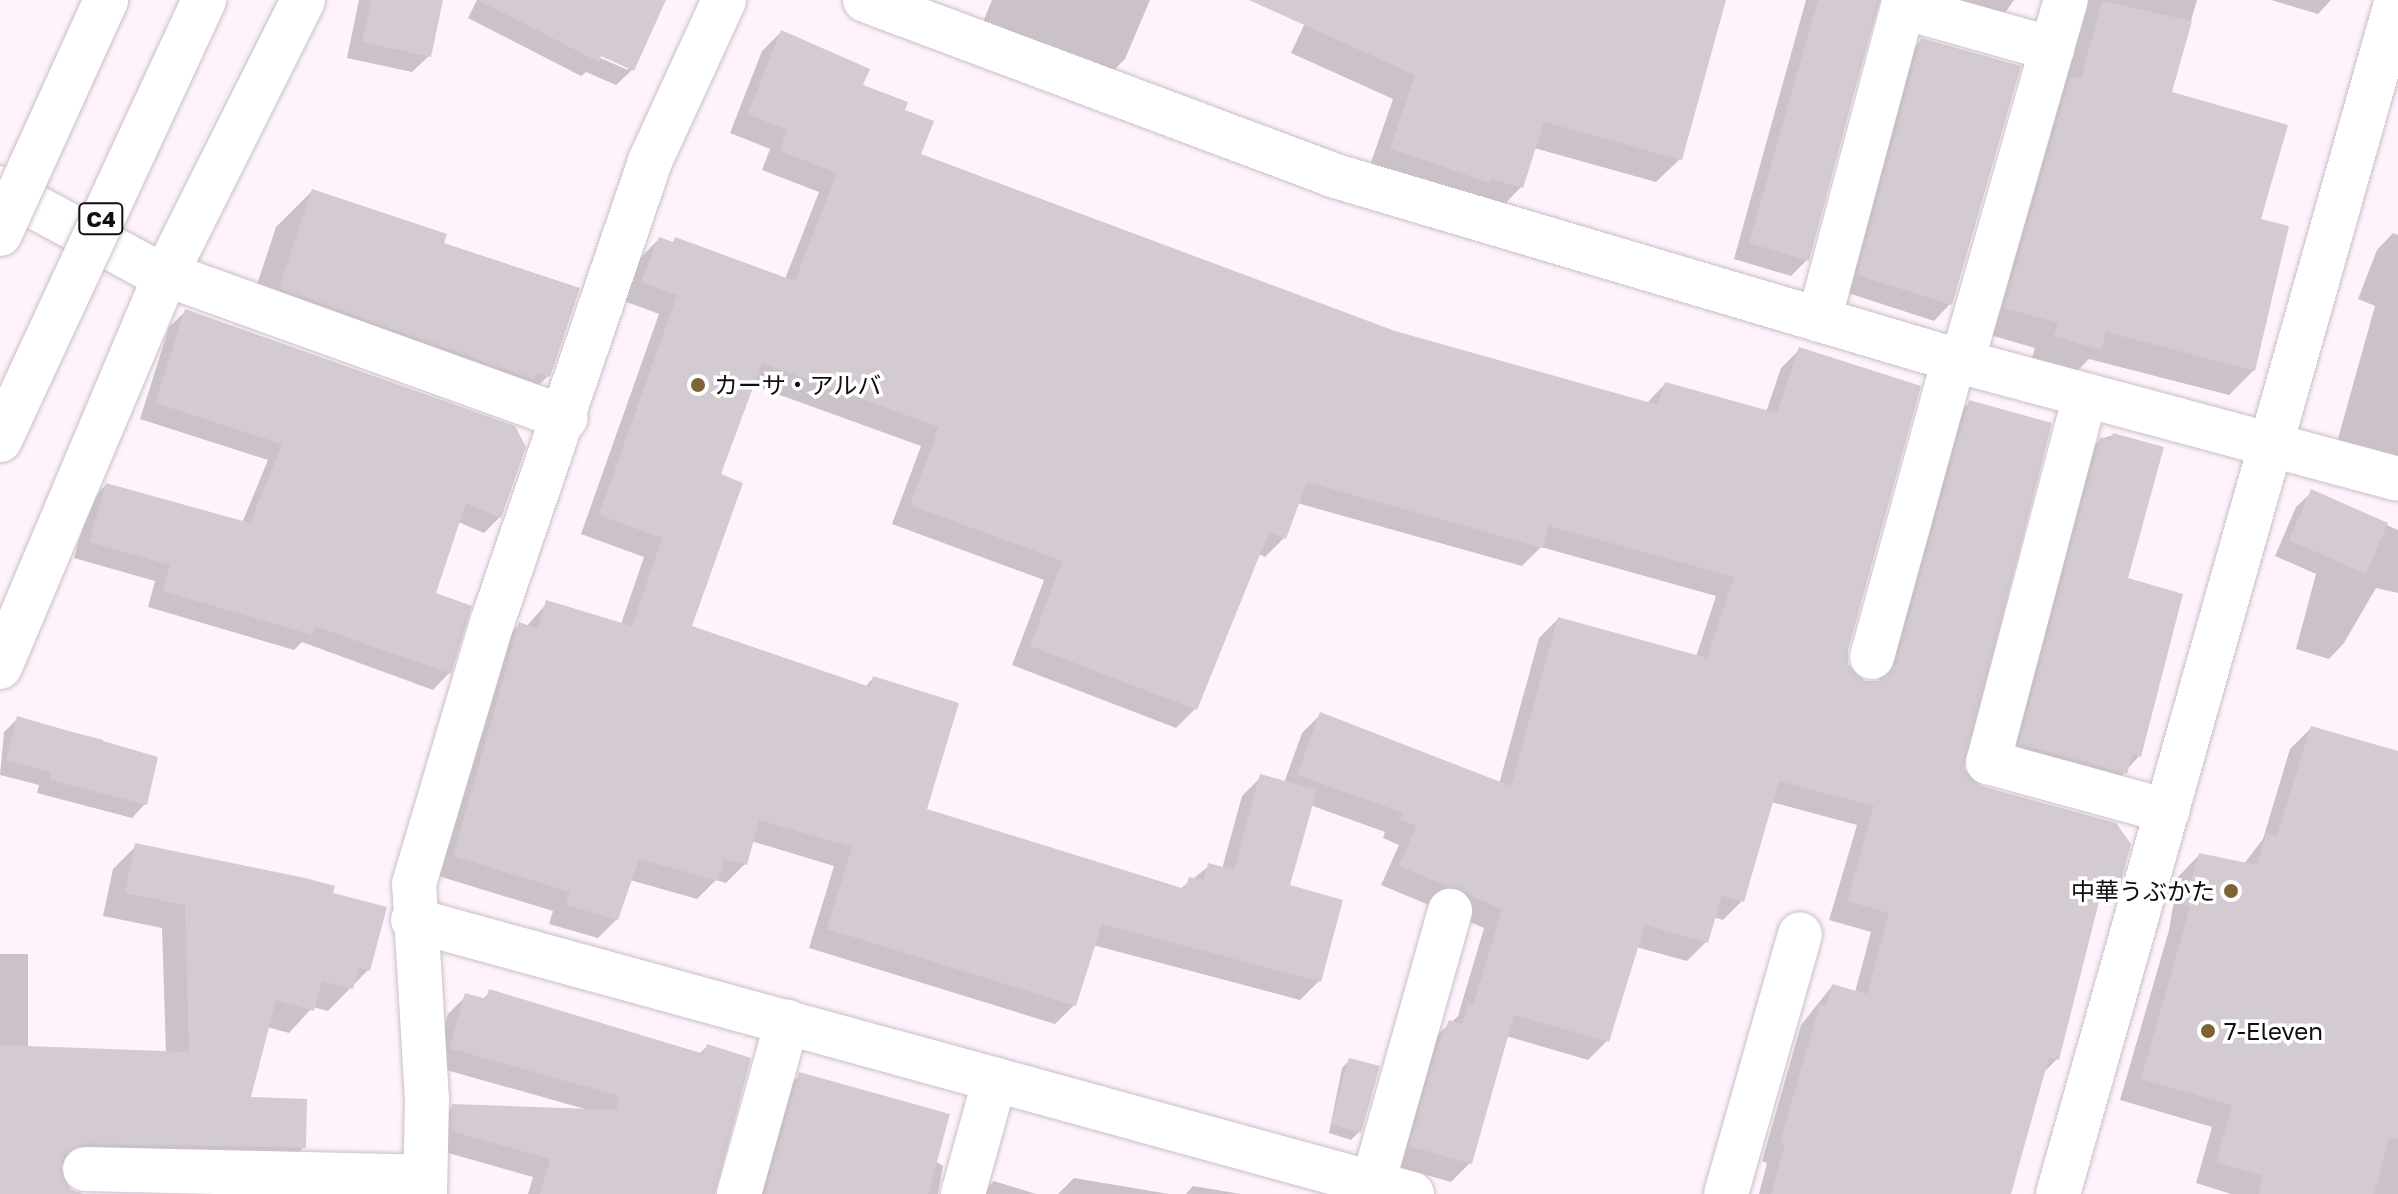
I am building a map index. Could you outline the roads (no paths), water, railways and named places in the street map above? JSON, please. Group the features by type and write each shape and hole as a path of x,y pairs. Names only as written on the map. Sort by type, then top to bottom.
{"main road":[{"path":"0,234 106,0"},
{"name":"C4","path":"0,440 204,0"},
{"path":"0,667 166,274 303,0"},
{"path":"85,1169 425,1186 427,1100 413,920 414,884 442,778 651,159 724,0"},
{"path":"865,0 1332,175 1958,361 2398,479"},
{"path":"1872,657 2066,0"},
{"path":"2058,1194 2397,0"},
{"path":"1819,320 1904,4 2052,49"},
{"path":"0,188 166,274 566,418"},
{"path":"2085,396 1988,762 2167,811"},
{"path":"413,920 995,1079 1293,1178 1393,1189 1450,911"},
{"path":"1726,1194 1800,934"},
{"path":"739,1194 787,1022"},
{"path":"963,1194 995,1079"}],"place":[{"name":"カーサ・アルバ","path":"698,385"},
{"name":"中華うぶかた","path":"2231,891"},
{"name":"7-Eleven","path":"2208,1031"}]}
